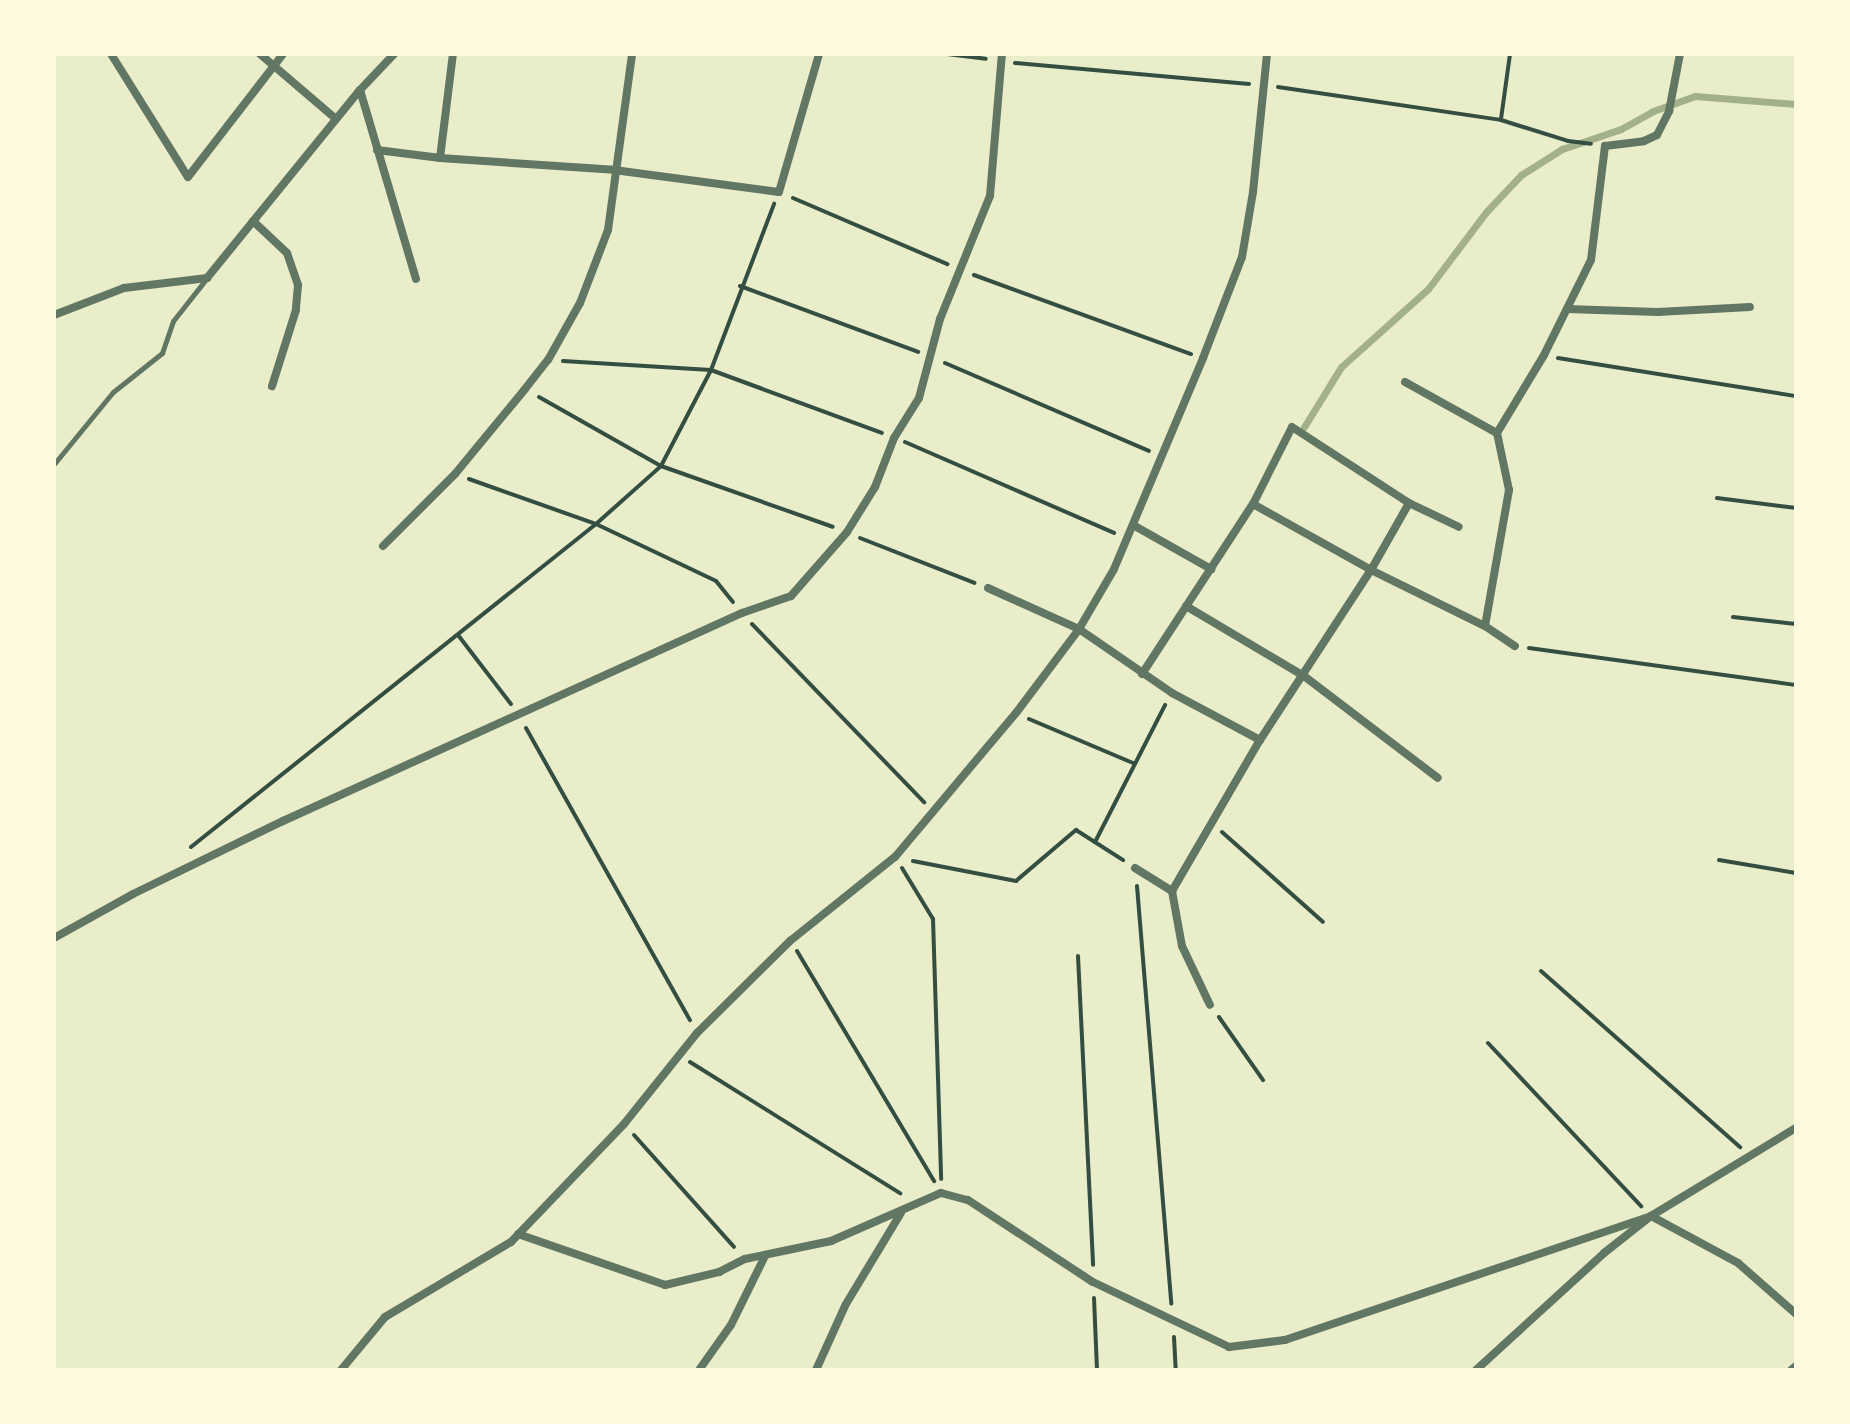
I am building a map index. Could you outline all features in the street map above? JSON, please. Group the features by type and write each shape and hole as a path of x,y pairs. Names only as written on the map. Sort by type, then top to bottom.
{"street":[{"path":"111,54 188,177 283,54"},
{"path":"260,54 336,119"},
{"path":"54,315 124,288 207,278 360,90 394,54"},
{"path":"440,158 453,54"},
{"path":"383,546 455,474 525,389 548,360 580,303 608,230 632,54"},
{"path":"377,150 440,158 614,170 779,192 819,54"},
{"path":"54,938 133,894 283,821 742,613 791,596 847,532 875,487 894,438 919,398 940,319 990,196 1002,54"},
{"path":"341,1370 385,1317 488,1257 518,1234 624,1124 697,1033 790,941 895,857 1016,713 1079,629 1114,569 1242,257 1267,54"},
{"path":"1485,626 1509,490 1497,433 1544,355 1591,260 1605,146 1644,141 1657,135 1669,111 1680,54"},
{"path":"360,90 416,279"},
{"path":"253,221 287,253 298,285 296,310 272,386"},
{"path":"1567,309 1658,312 1750,307"},
{"path":"1405,382 1497,433"},
{"path":"1142,674 1253,504 1292,427 1409,503 1459,527"},
{"path":"1210,1005 1182,946 1172,891 1260,740 1371,570 1409,503"},
{"path":"1253,504 1371,570 1485,626 1515,646"},
{"path":"1133,525 1211,569"},
{"path":"988,588 1079,629 1172,693 1260,740"},
{"path":"1186,606 1304,676 1438,778"},
{"path":"1135,868 1172,891"},
{"path":"1476,1370 1604,1253 1651,1216 1793,1131 1796,1142"},
{"path":"518,1234 665,1285 719,1272 745,1259 831,1241 941,1193 968,1200 1093,1282 1229,1347 1285,1340 1651,1216 1738,1263 1796,1314"},
{"path":"816,1370 846,1304 902,1211"},
{"path":"699,1370 731,1325 765,1256"},
{"path":"1791,1370 1796,1366"}],"lane":[{"path":"54,464 113,392 162,353 173,321 207,278"}],"path":[{"path":"1501,120 1510,54"},
{"path":"1568,141 1597,145"},
{"path":"183,854 596,524 661,466 711,370 740,286 779,192 959,270 1203,358"},
{"path":"740,286 932,357 1162,456"},
{"path":"1544,355 1796,396"},
{"path":"548,360 711,370 894,438 1127,539"},
{"path":"525,389 661,466 847,532 988,588"},
{"path":"1717,498 1796,508"},
{"path":"1733,617 1796,624"},
{"path":"457,634 519,714 697,1033"},
{"path":"1515,646 1796,685"},
{"path":"1095,842 1133,763 1172,693"},
{"path":"1016,713 1133,763"},
{"path":"1211,822 1323,922"},
{"path":"895,857 1016,881 1076,830 1135,868 1176,1370"},
{"path":"895,857 933,919 941,1193"},
{"path":"1719,860 1796,873"},
{"path":"790,941 941,1193"},
{"path":"1078,956 1097,1370"},
{"path":"1541,971 1751,1157"},
{"path":"1210,1005 1263,1080"},
{"path":"1488,1043 1651,1216"},
{"path":"681,1056 915,1203"},
{"path":"624,1124 745,1259"}],"waterway":[{"path":"1304,427 1341,367 1428,289 1486,212 1521,175 1562,149 1621,129 1653,111 1695,96 1796,104"}]}
